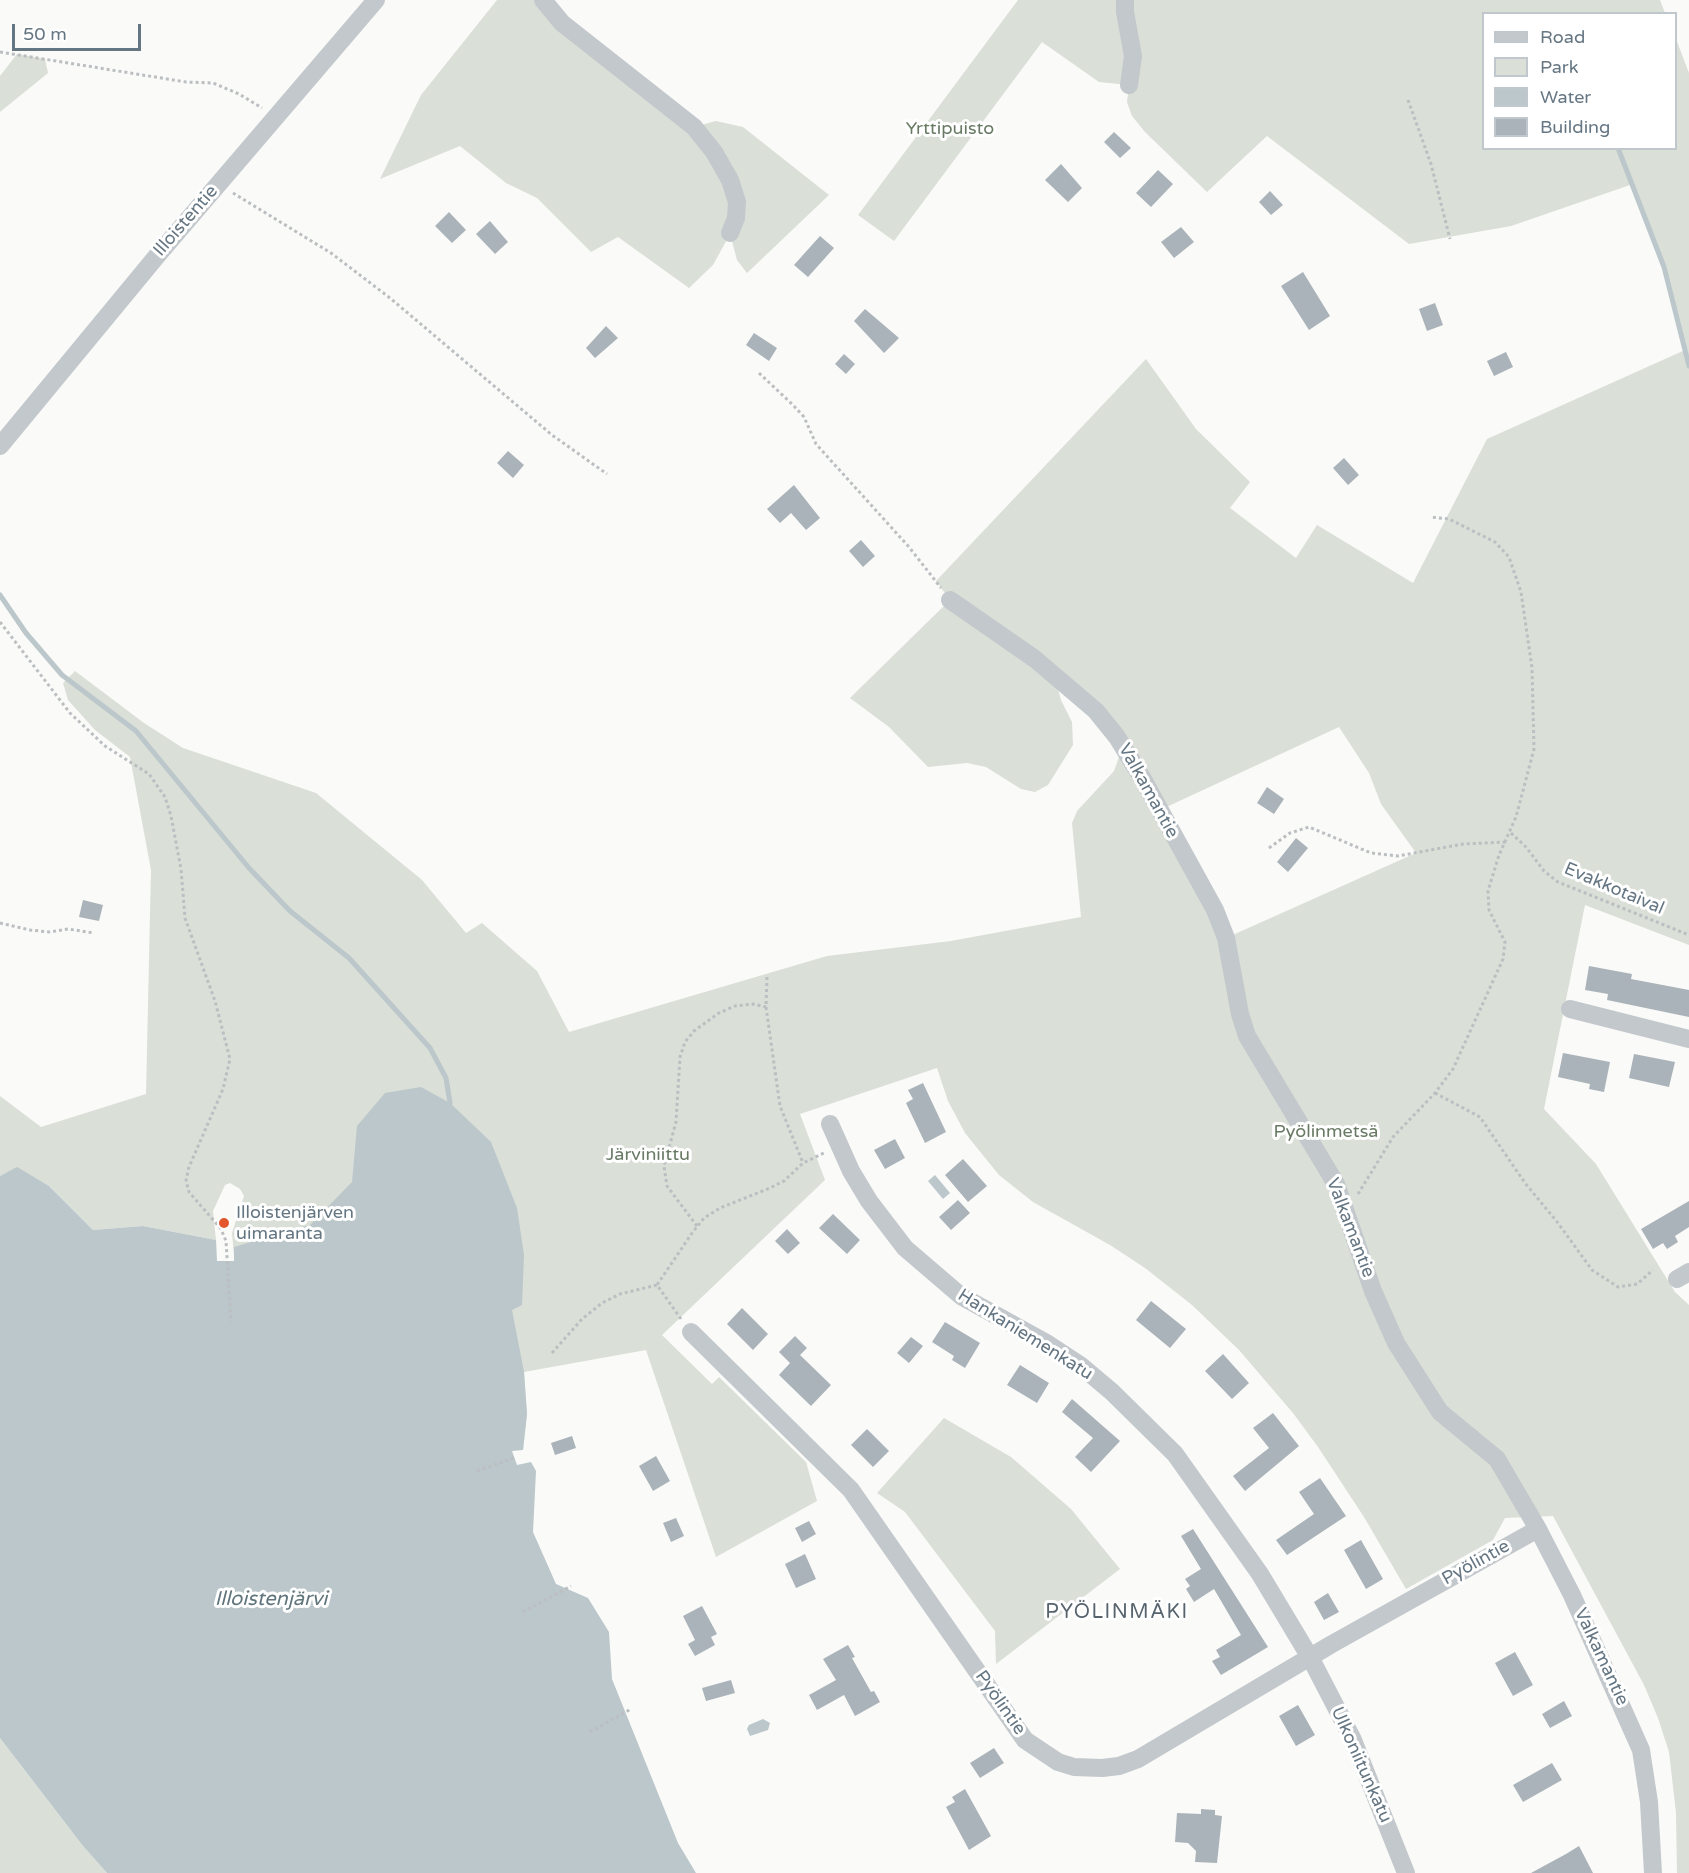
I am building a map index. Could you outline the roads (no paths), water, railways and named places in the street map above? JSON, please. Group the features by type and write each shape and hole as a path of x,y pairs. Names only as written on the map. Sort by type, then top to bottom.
{"street":[{"name":"Illoistentie","path":"0,446 220,182 376,0"},
{"path":"543,0 562,23 694,127 730,180 737,202 736,218 730,233"},
{"path":"1125,0 1133,56 1129,85"},
{"name":"Valkamantie","path":"950,600 1035,659 1096,711 1117,737 1215,910 1226,938 1239,1014 1247,1036 1336,1184 1373,1291 1396,1343 1440,1412 1497,1459 1538,1529 1615,1686 1641,1750 1649,1802 1653,1873"},
{"path":"1570,1009 1689,1039"},
{"name":"Hankaniemenkatu","path":"830,1124 851,1171 869,1201 905,1248 962,1296 1080,1365 1112,1392 1175,1454 1230,1528 1311,1659"},
{"name":"Pyölintie","path":"687,1326 851,1490 1025,1740 1058,1762 1096,1769 1119,1766 1138,1759 1538,1529"},
{"name":"Ulkoniitunkatu","path":"1311,1659 1353,1740 1406,1873"}],"water":[{"name":"Illoistenjärvi","path":"421,1087 450,1103 491,1142 517,1208 524,1255 522,1305 512,1310 524,1372 527,1414 523,1450 512,1451 517,1465 531,1462 536,1471 533,1532 556,1584 588,1598 609,1632 612,1679 678,1843 696,1873 107,1873 83,1846 0,1738 0,1176 17,1167 49,1186 93,1230 143,1226 216,1240 217,1261 234,1261 234,1247 310,1225 352,1182 357,1126 385,1093"},
{"path":"935,1175 950,1193 943,1199 928,1181"},
{"path":"763,1719 770,1723 768,1730 750,1736 747,1729 749,1725"}],"waterway":[{"path":"1619,150 1664,267 1689,366"},
{"path":"0,595 26,633 62,675 136,731 249,868 290,911 349,958 430,1048 446,1078 450,1103"}],"place":[{"name":"Illoistenjärven uimaranta","path":"224,1223"}],"district":[{"name":"PYÖLINMÄKI","path":"1117,1613"}],"park label":[{"name":"Yrttipuisto","path":"950,129"},
{"name":"Pyölinmetsä","path":"1326,1132"},
{"name":"Järviniittu","path":"648,1155"}]}
